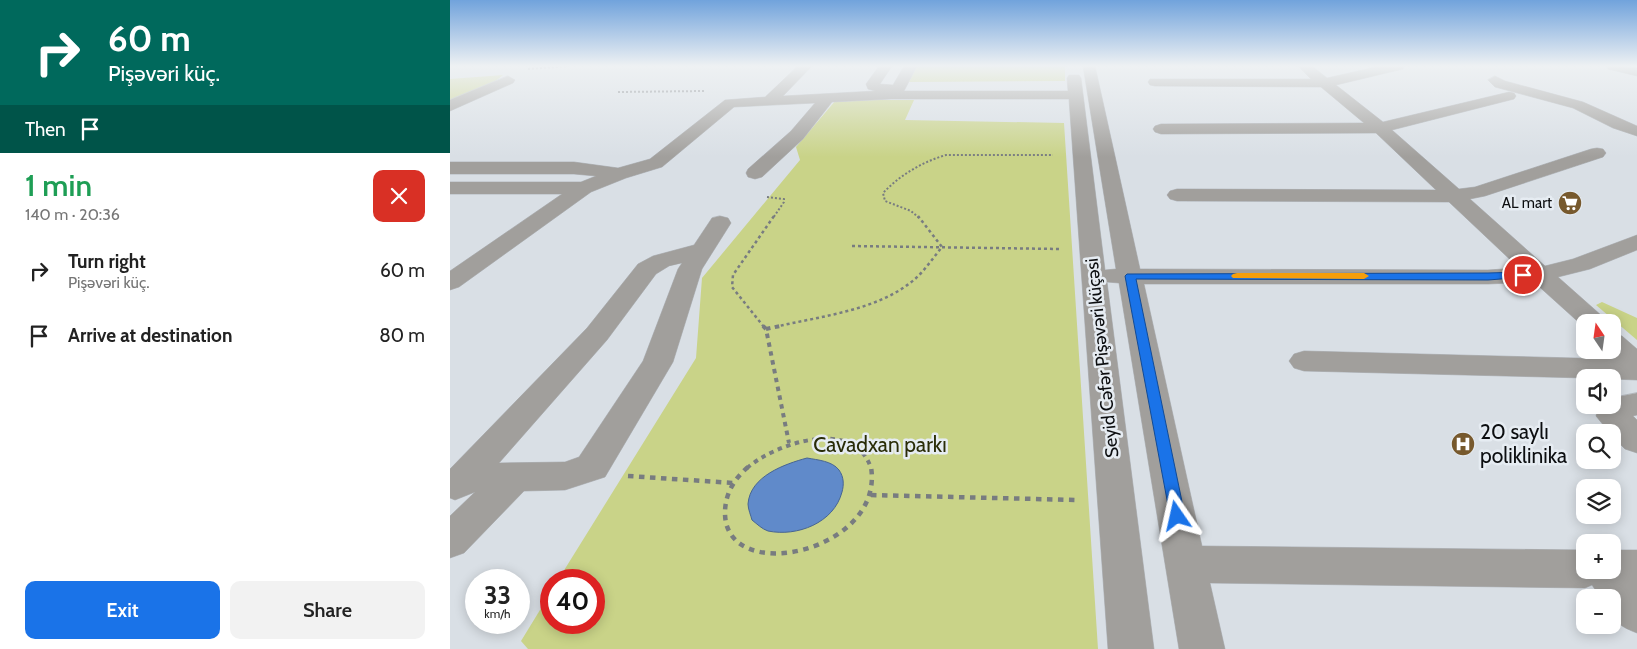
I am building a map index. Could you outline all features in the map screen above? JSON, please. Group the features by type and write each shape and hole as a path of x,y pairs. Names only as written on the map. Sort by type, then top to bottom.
{"street":[{"path":"450,106 472,96"},
{"path":"770,100 774,96"},
{"path":"450,282 584,188 656,162 727,104 846,96"},
{"name":"Seyid Cəfər Pişəvəri küçəsi","path":"1079,96 1081,155 1131,649"},
{"name":"Seyid Cəfər Pişəvəri küçəsi","path":"1083,96 1130,276 1202,649"},
{"path":"1341,96 1380,128 1583,314"},
{"path":"1161,129 1380,128 1508,96"},
{"path":"1549,96 1578,105 1619,126 1637,131"},
{"path":"755,173 797,135 827,99"},
{"path":"1178,195 1454,196 1478,192 1597,153"},
{"path":"450,168 574,168 619,174"},
{"path":"450,188 584,188"},
{"path":"457,484 514,478 565,476 592,467 658,362 690,268 720,223"},
{"path":"1092,263 1130,276 1488,276 1540,274 1581,264 1637,242"},
{"path":"457,484 597,334 647,269 661,261 702,250"},
{"path":"1621,350 1637,365"},
{"path":"1304,361 1637,370"},
{"path":"1637,404 1612,410 1612,416 1637,440"},
{"path":"450,541 514,478"},
{"path":"1186,564 1576,569"},
{"path":"1621,569 1637,569"},
{"path":"1612,579 1637,612"}],"path":[{"path":"942,247 919,217 911,211 885,202 883,193 889,185 933,158 946,155 1081,155"},
{"path":"720,223 742,197 774,197 784,199 734,275 732,287 766,329 790,443"},
{"path":"852,246 942,247 1092,263"},
{"path":"766,329 853,308 885,298 914,281 942,247"},
{"path":"818,438 835,440 844,442 863,453 873,472 871,495 856,519 829,540 796,553 763,554 737,543 724,523 726,499 739,475 762,456 790,443 818,438"},
{"path":"580,472 734,483"},
{"path":"871,495 1116,500"}],"green space":[{"path":"450,96 465,96 450,103"},
{"name":"Cavadxan parkı","path":"836,100 914,100 905,120 1064,123 1098,649 528,649 521,641 525,634 530,634 530,626 540,610 540,634 605,634 605,569 565,569 696,358 702,278 800,160 796,147"},
{"path":"1602,302 1637,318 1637,340 1621,326 1621,314 1607,314 1596,305"}],"water":[{"path":"807,458 829,463 839,470 842,475 843,484 838,503 823,520 802,529 791,532 779,532 764,529 752,520 748,508 750,494 755,486 770,473"}],"slow traffic":[{"path":"1237,276 1364,276"}],"place":[{"name":"AL mart","path":"1570,203"},
{"name":"20 saylı poliklinika","path":"1463,444"}],"route":[{"path":"1177,516 1130,276 1523,275"}]}
